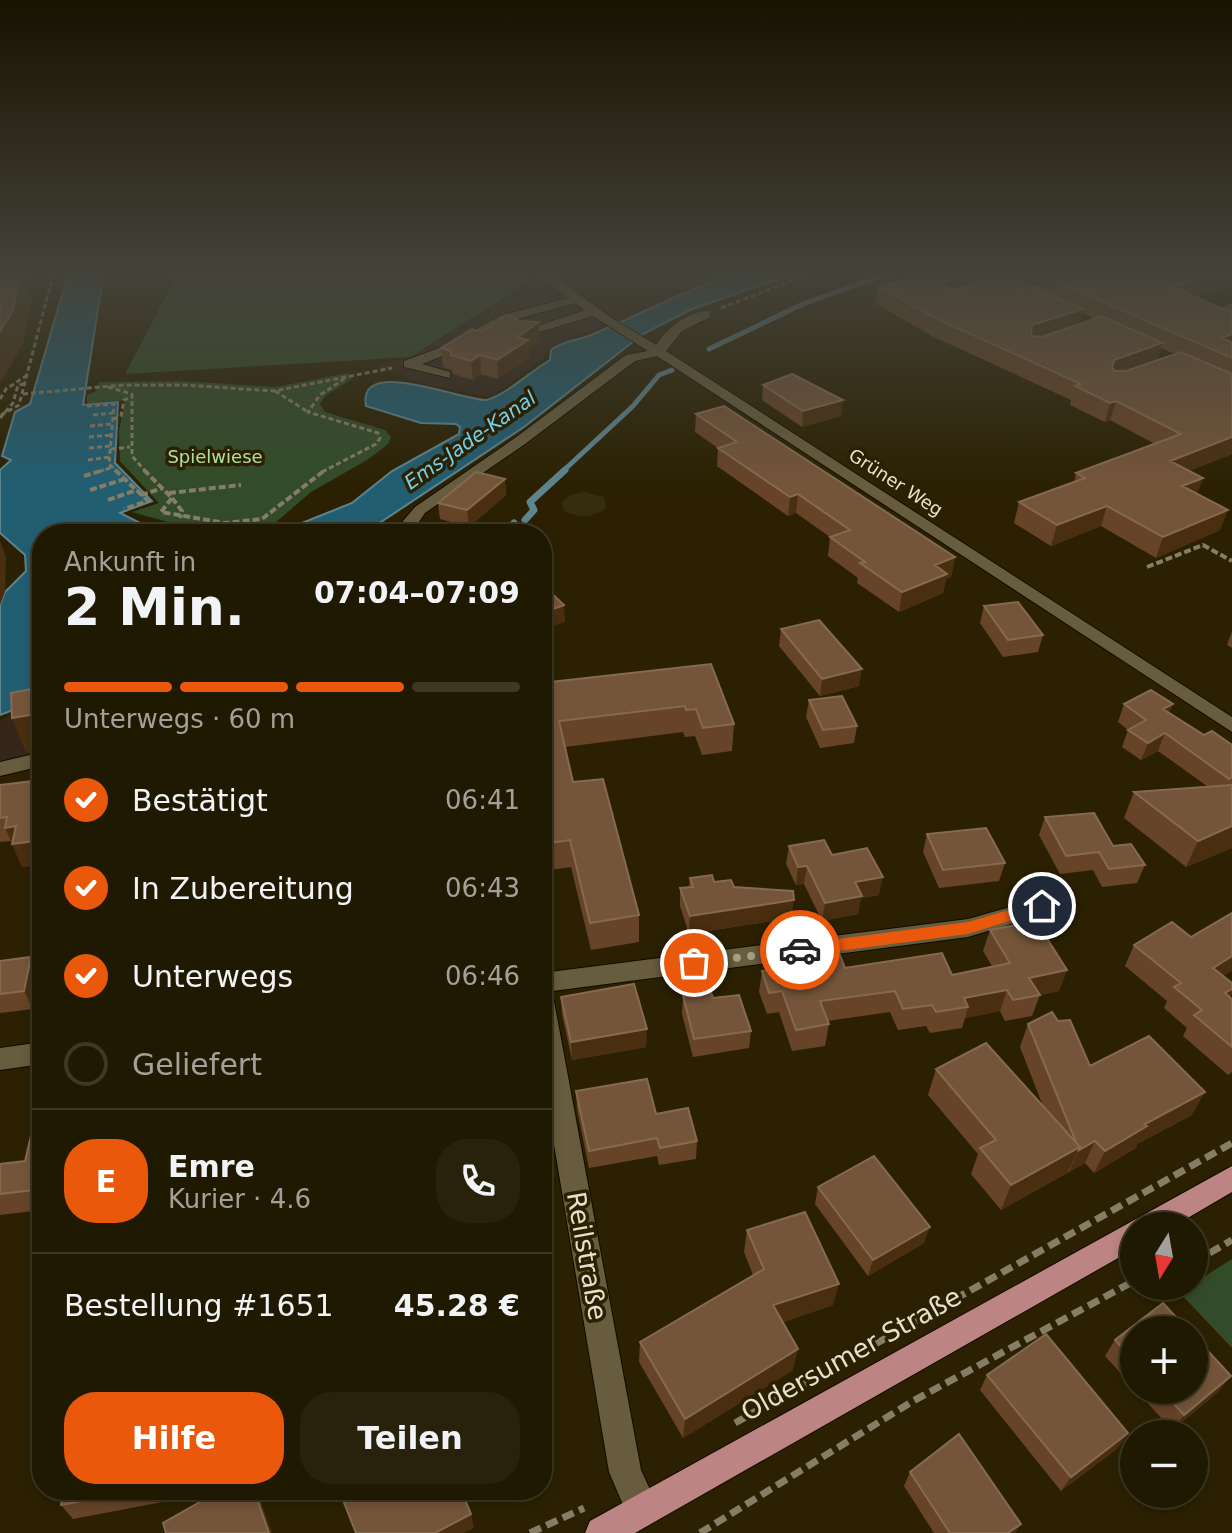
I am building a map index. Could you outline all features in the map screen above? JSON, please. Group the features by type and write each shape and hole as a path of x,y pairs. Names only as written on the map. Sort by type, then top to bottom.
{"main road":[{"path":"1172,1212 1232,1178"},
{"name":"Oldersumer Straße","path":"595,1520 642,1509 1120,1242"}],"street":[{"path":"409,364 460,343"},
{"name":"Grüner Weg","path":"643,343 1232,726"},
{"path":"410,524 420,510 520,441 631,358 658,343"},
{"path":"409,364 445,375"},
{"path":"0,769 32,761"},
{"path":"552,982 968,928 1042,906"},
{"path":"0,1059 32,1054"},
{"name":"Reilstraße","path":"552,1058 625,1472 642,1509"}],"path":[{"path":"1,414 19,405 36,343"},
{"path":"23,394 155,385 274,391 409,364"},
{"path":"0,399 6,389 27,376"},
{"path":"308,412 320,395 347,377"},
{"path":"1,414 13,403 18,385 25,384"},
{"path":"90,426 121,416 124,400 155,385"},
{"path":"108,387 133,395"},
{"path":"170,496 161,512 180,518 225,523 262,519 336,462 376,444 380,438 378,433 308,412 274,391"},
{"path":"133,395 130,447 137,463 182,511 180,518"},
{"path":"87,406 114,404 110,457 113,467 148,501 124,509"},
{"path":"93,415 113,419"},
{"path":"89,437 112,435"},
{"path":"89,448 130,447"},
{"path":"88,460 110,457"},
{"path":"84,476 113,467"},
{"path":"90,490 125,479"},
{"path":"170,496 241,485"},
{"path":"108,500 163,488"},
{"path":"1147,567 1203,545 1232,561"},
{"path":"721,1432 784,1393 1232,1143"},
{"path":"1208,1254 1232,1240"},
{"path":"700,1533 866,1428 1120,1288"},
{"path":"530,1533 595,1520"}],"shaded area":[{"path":"435,343 559,343 546,351 543,359 492,397 425,385 376,366 411,357"},
{"path":"32,707 32,756 0,763 0,720"}],"green space":[{"path":"141,343 434,343 411,357 125,374"},
{"name":"Spielwiese","path":"348,373 352,379 325,396 320,404 325,412 385,430 391,437 388,444 367,460 311,492 275,523 175,524 132,512 159,503 120,461 119,431 125,400 87,404 87,395 96,391 99,382 181,381 276,387"},
{"path":"1232,1259 1232,1348 1208,1323 1208,1316 1202,1316 1187,1300 1208,1300 1208,1274"}],"sand":[{"path":"584,492 604,497 606,508 585,516 564,510 562,502 570,495"}],"water":[{"path":"48,343 93,343 83,405 118,402 115,463 152,501 120,513 142,524 32,524 32,703 0,715 0,605 5,592 26,571 25,555 0,533 0,470 11,460 2,456 15,412 30,404"},
{"name":"Ems-Jade-Kanal","path":"565,343 632,343 524,427 378,524 300,524 352,503 392,471 459,434 460,427 456,424 421,423 366,406 368,391 378,384 414,384 487,400 550,360 551,350"}],"building":[{"path":"450,343 524,343 497,360 480,355 471,361 451,355 451,351 441,348"},
{"path":"989,343 1161,343 1114,360 1112,368 1126,371 1181,352 1232,374 1232,437 1170,461 1203,478 1182,486 1228,510 1163,537 1107,506 1057,525 1019,502 1085,478 1076,473 1181,434 1116,401 1110,403 1075,386 1081,384"},
{"path":"1196,343 1232,343 1232,358"},
{"path":"792,374 843,400 803,411 763,385"},
{"path":"724,406 955,557 935,565 947,574 902,592 860,563 865,562 830,537 850,530 798,494 790,497 718,448 737,442 696,414"},
{"path":"476,472 505,479 467,510 438,503"},
{"path":"552,594 564,605 552,609"},
{"path":"1018,602 1043,635 1008,640 984,606"},
{"path":"819,620 862,669 822,679 781,629"},
{"path":"711,664 734,724 703,728 696,709 686,710 685,706 559,721 573,782 603,779 639,915 590,923 570,840 552,843 552,682"},
{"path":"32,689 32,715 12,718 11,693"},
{"path":"1151,690 1173,704 1163,709 1204,735 1212,731 1232,745 1232,777 1229,779 1165,733 1148,743 1128,730 1146,720 1124,704"},
{"path":"842,696 857,726 823,730 809,700"},
{"path":"32,781 32,841 12,844 16,826 5,828 7,817 0,818 0,785"},
{"path":"1232,785 1232,826 1198,841 1134,792"},
{"path":"1094,813 1113,846 1131,844 1145,865 1109,869 1099,852 1066,856 1045,817"},
{"path":"986,828 1005,863 943,870 927,834"},
{"path":"824,840 832,855 867,848 883,877 855,882 862,896 825,903 807,866 798,867 789,846"},
{"path":"712,875 714,882 731,880 734,887 793,891 794,900 690,916 680,888 693,887 690,878"},
{"path":"1232,913 1232,956 1213,968 1232,983 1232,989 1225,993 1232,999 1232,1047 1194,1015 1202,1010 1174,987 1181,983 1134,945 1172,922 1191,937"},
{"path":"1036,921 1067,970 1029,978 1040,995 1013,1000 1007,990 964,998 968,1007 936,1012 932,1005 903,1009 895,991 820,1001 829,1024 796,1030 782,991 769,993 762,971 774,968 770,957 797,953 795,948 835,942 845,968 942,953 952,975 1010,963 990,930"},
{"path":"31,957 24,991 0,994 0,961"},
{"path":"634,984 647,1029 571,1042 561,997"},
{"path":"711,992 713,998 739,995 751,1031 694,1039 683,996"},
{"path":"1052,1012 1058,1021 1070,1020 1090,1066 1149,1036 1205,1092 1145,1124 1147,1126 1105,1151 1095,1141 1079,1150 1028,1024"},
{"path":"986,1043 1080,1147 1011,1185 980,1148 996,1140 936,1069"},
{"path":"647,1079 656,1114 688,1108 697,1141 660,1148 657,1138 589,1151 576,1091"},
{"path":"32,1131 32,1190 0,1194 0,1164 25,1161"},
{"path":"874,1156 930,1227 873,1260 818,1187"},
{"path":"805,1212 839,1284 773,1305 798,1349 685,1419 640,1342 764,1269 747,1230"},
{"path":"1163,1303 1175,1316 1146,1316"},
{"path":"1046,1334 1120,1423 1120,1439 1071,1477 987,1375"},
{"path":"1208,1351 1231,1376 1208,1395"},
{"path":"1174,1404 1197,1404 1184,1415"},
{"path":"959,1434 1021,1524 1008,1533 950,1533 910,1472"},
{"path":"62,1500 88,1500 61,1505"},
{"path":"203,1500 257,1500 269,1533 166,1533 163,1523"},
{"path":"343,1500 465,1500 471,1514 435,1533 356,1533"}],"waterway":[{"path":"709,349 722,343"},
{"path":"562,472 633,406 659,375 672,370"},
{"path":"525,520 534,510 530,502 565,470"}],"way so far":[{"path":"694,963 800,950"}],"route":[{"path":"800,950 968,928 1042,906"}]}
